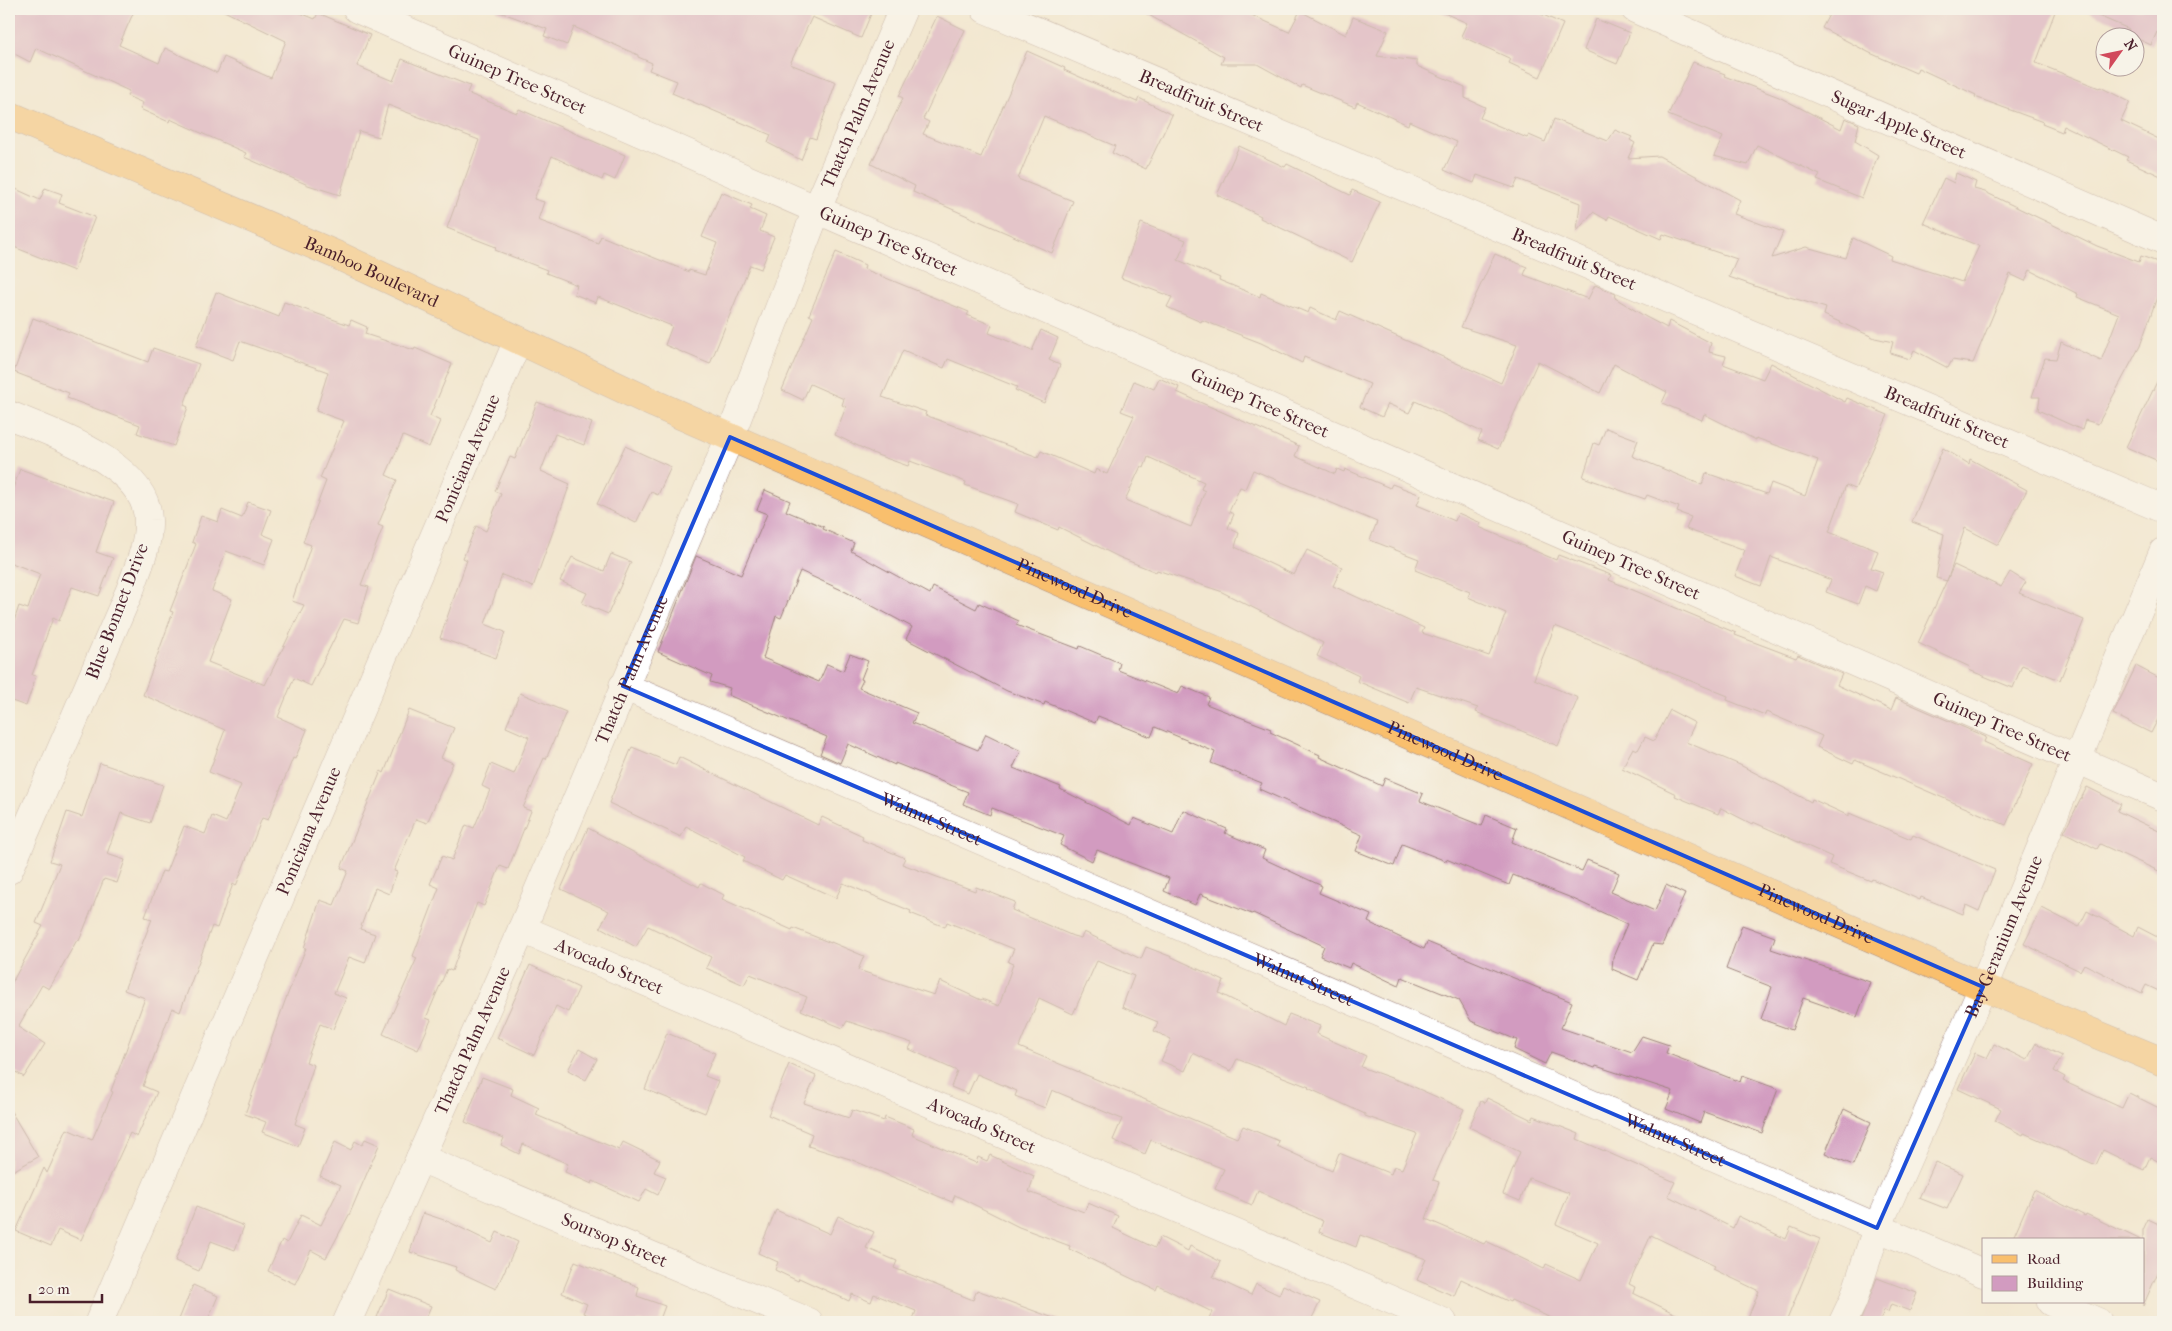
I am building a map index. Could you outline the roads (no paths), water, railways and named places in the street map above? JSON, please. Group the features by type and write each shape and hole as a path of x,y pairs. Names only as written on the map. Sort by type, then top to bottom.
{"main road":[{"name":"Bamboo Boulevard","path":"9,115 339,256 655,404 730,437"},
{"name":"Pinewood Drive","path":"730,437 1983,987 2163,1062"}],"street":[{"name":"Guinep Tree Street","path":"357,9 2163,797"},
{"name":"Thatch Palm Avenue","path":"347,1322 522,929 623,686 730,437 817,209 903,9"},
{"name":"Breadfruit Street","path":"985,9 2163,509"},
{"name":"Sugar Apple Street","path":"1634,9 2163,240"},
{"name":"Poniciana Avenue","path":"99,1322 518,340"},
{"name":"Blue Bonnet Drive","path":"9,415 48,431 86,450 120,471 139,491 147,510 148,521 143,556 133,582 9,870"},
{"name":"Bay Geranium Avenue","path":"1843,1322 1853,1301 1877,1228 1983,987 2163,552"},
{"name":"Walnut Street","path":"623,686 1982,1274"},
{"name":"Avocado Street","path":"522,929 1443,1322"},
{"name":"Soursop Street","path":"420,1158 809,1322"},
{"path":"2056,1304 2098,1322"}]}
